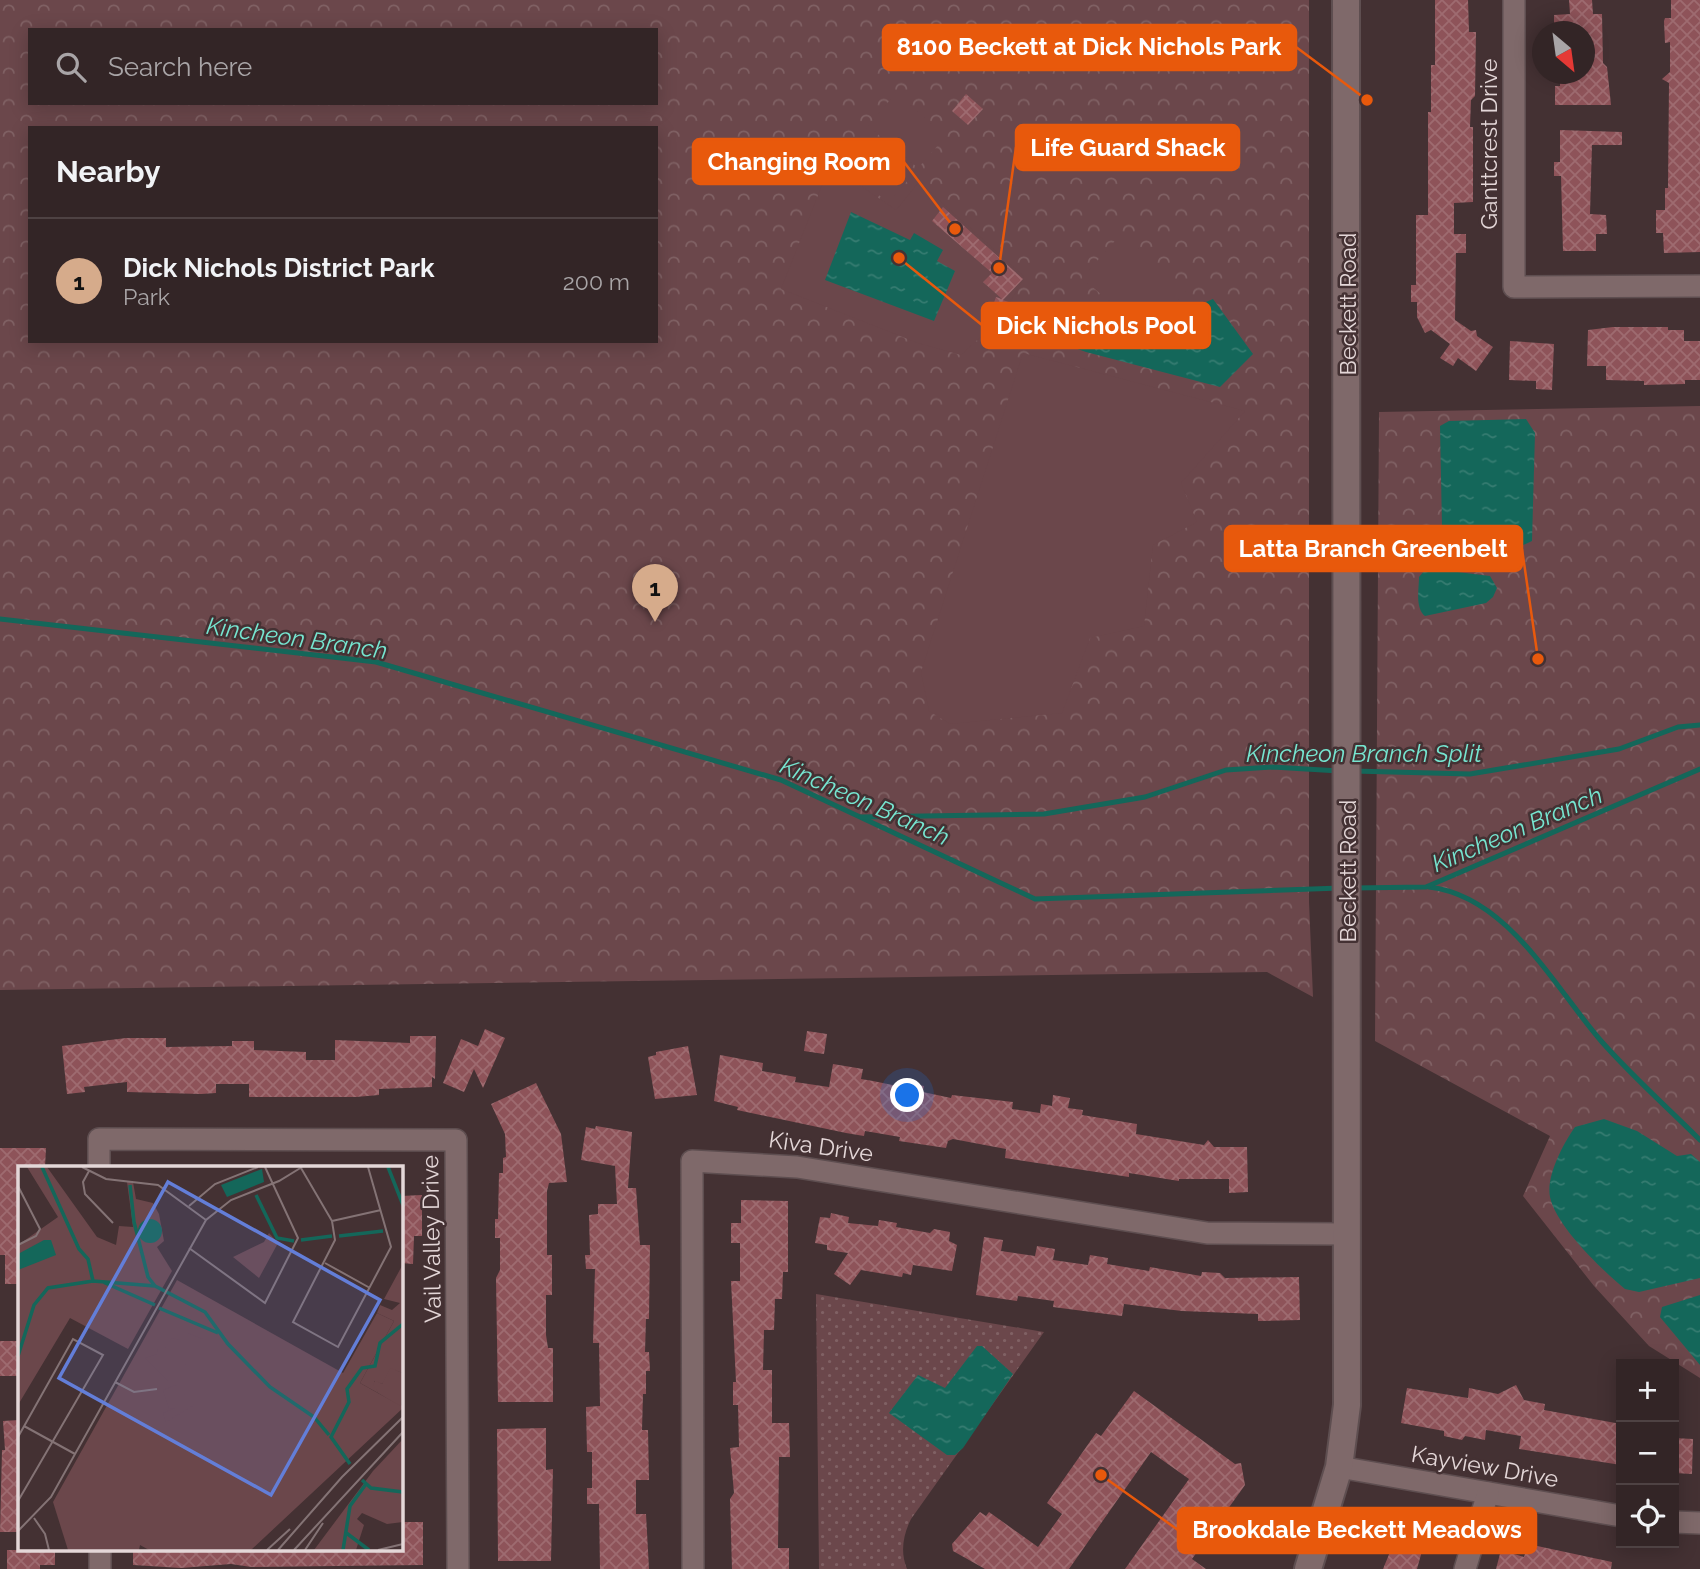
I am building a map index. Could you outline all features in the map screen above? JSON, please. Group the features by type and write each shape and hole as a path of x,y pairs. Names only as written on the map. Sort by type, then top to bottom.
{"street":[{"name":"Beckett Road","path":"1308,1569 1339,1467 1347,1405 1346,0"},
{"name":"Ganttcrest Drive","path":"1514,0 1514,287 1700,286"},
{"name":"Vail Valley Drive","path":"99,1166 99,1139 456,1140 458,1569"},
{"name":"Kiva Drive","path":"693,1569 692,1161 797,1167 1207,1233 1347,1234"},
{"name":"Kayview Drive","path":"1339,1467 1616,1515"},
{"path":"1465,1569 1488,1493"},
{"path":"1679,1522 1700,1523"}],"green space":[{"path":"0,0 1309,0 1309,902 1313,997 1267,972 0,990"},
{"path":"896,93 946,136 918,168 868,126"},
{"path":"867,128 916,171 888,203 839,160"},
{"path":"830,165 896,210 919,182 1024,276 997,319 961,355 918,343 781,289"},
{"path":"1121,234 1186,291 1148,334 1082,278"},
{"path":"1023,353 1245,411 1181,483 1197,522 1153,545 1144,626 1090,638 1062,713 950,724 929,711 921,672"},
{"path":"1700,406 1700,1378 1679,1365 1679,1359 1670,1359 1649,1346 1594,1286 1523,1196 1550,1136 1375,1041 1379,412"},
{"path":"816,1294 1044,1332 911,1519 903,1544 907,1569 819,1569"}],"water":[{"path":"851,212 910,240 914,233 943,250 937,261 955,271 934,321 825,280"},
{"path":"1213,299 1253,354 1220,387 1086,352 1069,346 1060,339 1059,329 1082,311 1089,310 1136,342 1155,342 1189,309"},
{"path":"1526,419 1535,433 1532,541 1521,546 1452,545 1442,527 1440,426 1449,421"},
{"path":"1425,570 1490,576 1497,588 1486,603 1425,616 1419,603 1419,577"},
{"path":"1604,1119 1637,1131 1677,1156 1691,1154 1700,1162 1700,1278 1639,1292 1625,1289 1593,1259 1561,1221 1549,1189 1556,1160 1575,1127"},
{"path":"1700,1295 1700,1365 1660,1317 1662,1307"},
{"path":"977,1346 982,1346 1013,1374 963,1448 955,1455 947,1455 889,1413 918,1375 945,1388"}],"building":[{"path":"1435,0 1468,0 1469,32 1476,32 1475,96 1471,100 1470,127 1473,127 1473,202 1454,203 1454,234 1466,234 1466,253 1456,253 1455,320 1471,331 1476,330 1477,336 1493,347 1476,371 1458,358 1453,366 1440,358 1450,344 1431,330 1425,333 1417,317 1417,302 1411,302 1411,285 1416,285 1416,215 1428,215 1428,112 1431,112 1431,65 1435,65"},
{"path":"1569,0 1592,0 1593,14 1602,14 1603,63 1607,67 1611,105 1555,105 1555,86 1595,84 1595,21 1554,21 1554,15 1570,14"},
{"path":"1671,0 1700,0 1700,252 1664,253 1663,233 1656,233 1656,210 1665,210 1665,188 1668,188 1669,83 1662,79 1670,72 1670,42 1665,43 1664,21 1665,18 1671,18"},
{"path":"966,94 983,109 968,125 952,111"},
{"path":"1560,130 1622,132 1622,145 1592,145 1590,214 1606,215 1607,234 1596,234 1596,251 1563,251 1561,176 1554,176 1554,162 1560,162"},
{"path":"943,207 1023,279 1003,300 1011,303 1003,324 988,319 996,297 1002,299 983,282 992,273 932,221"},
{"path":"1668,327 1668,330 1684,330 1684,341 1700,341 1700,380 1685,380 1685,384 1644,385 1644,381 1606,380 1606,366 1587,366 1588,330"},
{"path":"1510,341 1554,344 1552,390 1536,389 1536,381 1509,380"},
{"path":"485,1029 505,1038 483,1088 474,1069 464,1092 443,1083 461,1039 478,1046"},
{"path":"807,1031 827,1034 824,1054 804,1051"},
{"path":"410,1036 436,1036 435,1079 432,1077 432,1087 379,1089 379,1095 356,1097 249,1097 249,1084 216,1084 216,1093 201,1094 127,1092 127,1082 84,1087 85,1092 67,1094 62,1046 126,1038 166,1038 166,1047 232,1046 232,1041 254,1041 254,1050 306,1052 306,1060 335,1060 335,1040 410,1043"},
{"path":"688,1046 697,1095 655,1099 648,1057 656,1055 656,1052"},
{"path":"720,1055 763,1063 762,1071 796,1077 795,1082 829,1087 833,1064 863,1069 861,1079 902,1087 903,1082 924,1086 923,1092 951,1098 952,1095 1013,1102 1012,1109 1040,1113 1041,1104 1052,1106 1053,1095 1070,1098 1068,1108 1083,1110 1082,1115 1137,1124 1136,1134 1204,1145 1208,1140 1214,1147 1247,1147 1248,1192 1229,1193 1229,1179 1179,1181 1129,1173 1129,1177 1005,1158 1006,1149 953,1139 948,1141 946,1148 899,1141 900,1137 865,1131 864,1136 846,1133 737,1110 738,1107 714,1101"},
{"path":"536,1083 561,1134 567,1182 549,1183 547,1191 547,1255 552,1255 552,1295 546,1295 546,1335 548,1348 553,1348 553,1402 498,1402 496,1278 500,1270 500,1238 495,1238 495,1219 498,1219 499,1173 503,1173 503,1158 506,1157 505,1134 491,1104"},
{"path":"596,1126 632,1132 628,1188 636,1188 640,1245 650,1245 649,1319 646,1319 645,1352 649,1352 650,1371 646,1371 642,1430 648,1430 649,1480 636,1480 636,1514 646,1514 649,1569 600,1569 599,1504 587,1504 587,1488 592,1488 592,1452 587,1452 586,1407 600,1406 599,1343 593,1343 595,1269 586,1269 585,1255 590,1255 589,1215 598,1214 598,1204 617,1204 615,1166 581,1160 586,1127 595,1129"},
{"path":"0,1148 46,1148 45,1166 18,1166 18,1284 5,1284 5,1255 0,1255"},
{"path":"422,1195 422,1236 414,1236 413,1264 402,1263 402,1196"},
{"path":"741,1200 788,1201 788,1272 783,1272 782,1299 775,1299 774,1330 764,1330 763,1370 772,1370 772,1423 789,1423 790,1457 779,1457 778,1548 789,1548 789,1569 732,1569 730,1499 734,1493 730,1448 739,1447 738,1405 733,1405 733,1382 736,1382 731,1281 740,1281 740,1243 731,1243 731,1223 741,1223"},
{"path":"831,1213 849,1217 848,1223 878,1226 879,1220 897,1223 896,1227 930,1233 934,1229 950,1232 949,1241 957,1245 952,1271 913,1265 911,1275 903,1273 902,1277 861,1270 850,1285 834,1274 848,1253 827,1250 827,1245 815,1243 820,1217 830,1218"},
{"path":"984,1237 1003,1240 1001,1251 1035,1256 1037,1246 1055,1249 1053,1260 1088,1265 1090,1255 1108,1258 1107,1264 1149,1271 1150,1267 1201,1276 1202,1272 1220,1273 1225,1278 1299,1277 1300,1320 1258,1321 1258,1314 1182,1311 1124,1304 1122,1316 1053,1307 1054,1301 1018,1296 1017,1301 976,1295"},
{"path":"0,1341 18,1341 18,1376 0,1376"},
{"path":"1516,1385 1524,1400 1545,1404 1544,1410 1616,1423 1616,1464 1519,1449 1521,1436 1486,1430 1485,1440 1465,1436 1462,1440 1444,1436 1444,1431 1401,1423 1407,1388 1468,1398 1469,1388 1498,1394"},
{"path":"1134,1391 1235,1464 1241,1463 1245,1485 1192,1559 1206,1569 1125,1569 1189,1479 1151,1452 1069,1569 985,1569 953,1551 952,1544 980,1512 986,1516 989,1512 1038,1547 1062,1514 1047,1503 1096,1433 1101,1436"},
{"path":"18,1420 18,1532 0,1532 2,1450 5,1450 3,1421"},
{"path":"546,1428 546,1470 553,1469 551,1561 498,1561 497,1429"},
{"path":"1679,1438 1693,1439 1692,1474 1679,1473"},
{"path":"1388,1510 1430,1522 1417,1569 1383,1569 1390,1552 1377,1548 1381,1533 1371,1530 1375,1517 1385,1520"},
{"path":"402,1522 423,1522 423,1565 251,1567 231,1564 181,1568 133,1565 133,1552 402,1552"},
{"path":"1528,1544 1612,1562 1611,1569 1496,1569 1501,1550 1524,1557"},
{"path":"7,1550 55,1552 55,1565 40,1565 40,1569 7,1569"}],"waterway":[{"name":"Kincheon Branch","path":"0,619 376,662 781,780 1035,899 1340,888"},
{"name":"Kincheon Branch Split","path":"1353,771 1470,774 1619,749 1678,727 1700,725"},
{"name":"Kincheon Branch Split","path":"861,817 1044,814 1145,797 1226,770 1273,767 1339,771"},
{"name":"Kincheon Branch","path":"1353,888 1426,887 1700,769"},
{"path":"1429,887 1457,894 1483,907 1506,925 1547,971 1602,1042 1700,1140"}],"place":[{"name":"8100 Beckett at Dick Nichols Park","path":"1367,100"},
{"name":"Changing Room","path":"955,229"},
{"name":"Dick Nichols Pool","path":"899,258"},
{"name":"Life Guard Shack","path":"999,268"},
{"name":"Dick Nichols District Park","path":"655,622"},
{"name":"Latta Branch Greenbelt","path":"1538,659"},
{"name":"Brookdale Beckett Meadows","path":"1101,1475"}]}
